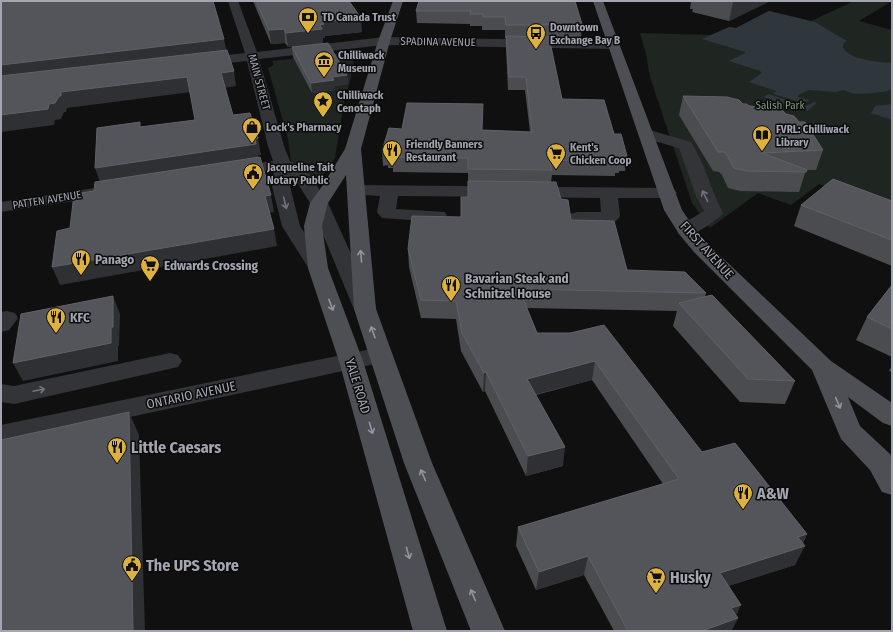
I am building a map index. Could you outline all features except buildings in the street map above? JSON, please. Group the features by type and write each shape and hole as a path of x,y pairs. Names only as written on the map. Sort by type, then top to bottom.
{"main road":[{"name":"YALE ROAD","path":"398,1 384,41 353,149 331,187 319,203 313,226 318,268 351,361 430,631"},
{"name":"FIRST AVENUE","path":"598,1 673,210 686,230 701,248 823,367 892,416"},
{"name":"YALE ROAD","path":"353,149 365,309 418,463 488,631"},
{"path":"823,367 850,432 880,462 892,484"}],"street":[{"name":"MAIN STREET","path":"233,1 252,56 276,146 283,164 281,186 290,226 318,268"},
{"name":"SPADINA AVENUE","path":"186,64 384,41 614,45"},
{"path":"646,134 684,145 690,155 705,196 714,214 686,230"},
{"path":"220,174 283,164 304,178 319,203 365,309"},
{"name":"PATTEN AVENUE","path":"1,207 121,189"},
{"path":"356,190 668,193"},
{"path":"390,190 386,212 389,214 438,216"},
{"path":"577,218 609,218 611,216 608,193"},
{"name":"ONTARIO AVENUE","path":"1,435 381,355"},
{"path":"1,393 14,395 170,361"}],"green space":[{"name":"Salish Park","path":"854,1 892,1 859,21 892,30 892,212 819,184 791,205 758,193 710,228 692,203 650,77 640,33 711,35 729,27 736,28 769,11 811,21"},
{"path":"350,52 355,53 350,82 345,97 335,158 329,168 315,183 293,166 288,139 268,68 274,65 272,61"}],"shaded area":[{"path":"769,11 815,22 847,41 843,43 843,47 851,55 857,58 892,63 892,88 888,91 855,94 843,90 836,92 809,90 798,95 798,97 809,100 804,103 773,94 776,91 749,82 762,73 729,61 745,52 702,39 729,27 736,28"},
{"path":"768,94 806,106 814,102 817,103 807,111 763,97"},
{"path":"892,104 892,120 871,113 875,106"}],"place":[{"name":"TD Canada Trust","path":"308,34"},
{"name":"Downtown Exchange Bay B","path":"536,50"},
{"name":"Chilliwack Museum","path":"324,78"},
{"name":"Chilliwack Cenotaph","path":"323,118"},
{"name":"Lock's Pharmacy","path":"252,144"},
{"name":"FVRL: Chilliwack Library","path":"762,152"},
{"name":"Friendly Banners Restaurant","path":"392,167"},
{"name":"Kent's Chicken Coop","path":"556,170"},
{"name":"Jacqueline Tait Notary Public","path":"253,190"},
{"name":"Panago","path":"81,276"},
{"name":"Edwards Crossing","path":"150,282"},
{"name":"Bavarian Steak and Schnitzel House","path":"451,302"},
{"name":"KFC","path":"56,334"},
{"name":"Little Caesars","path":"117,464"},
{"name":"A&W","path":"743,510"},
{"name":"The UPS Store","path":"132,582"},
{"name":"Husky","path":"656,594"}]}
